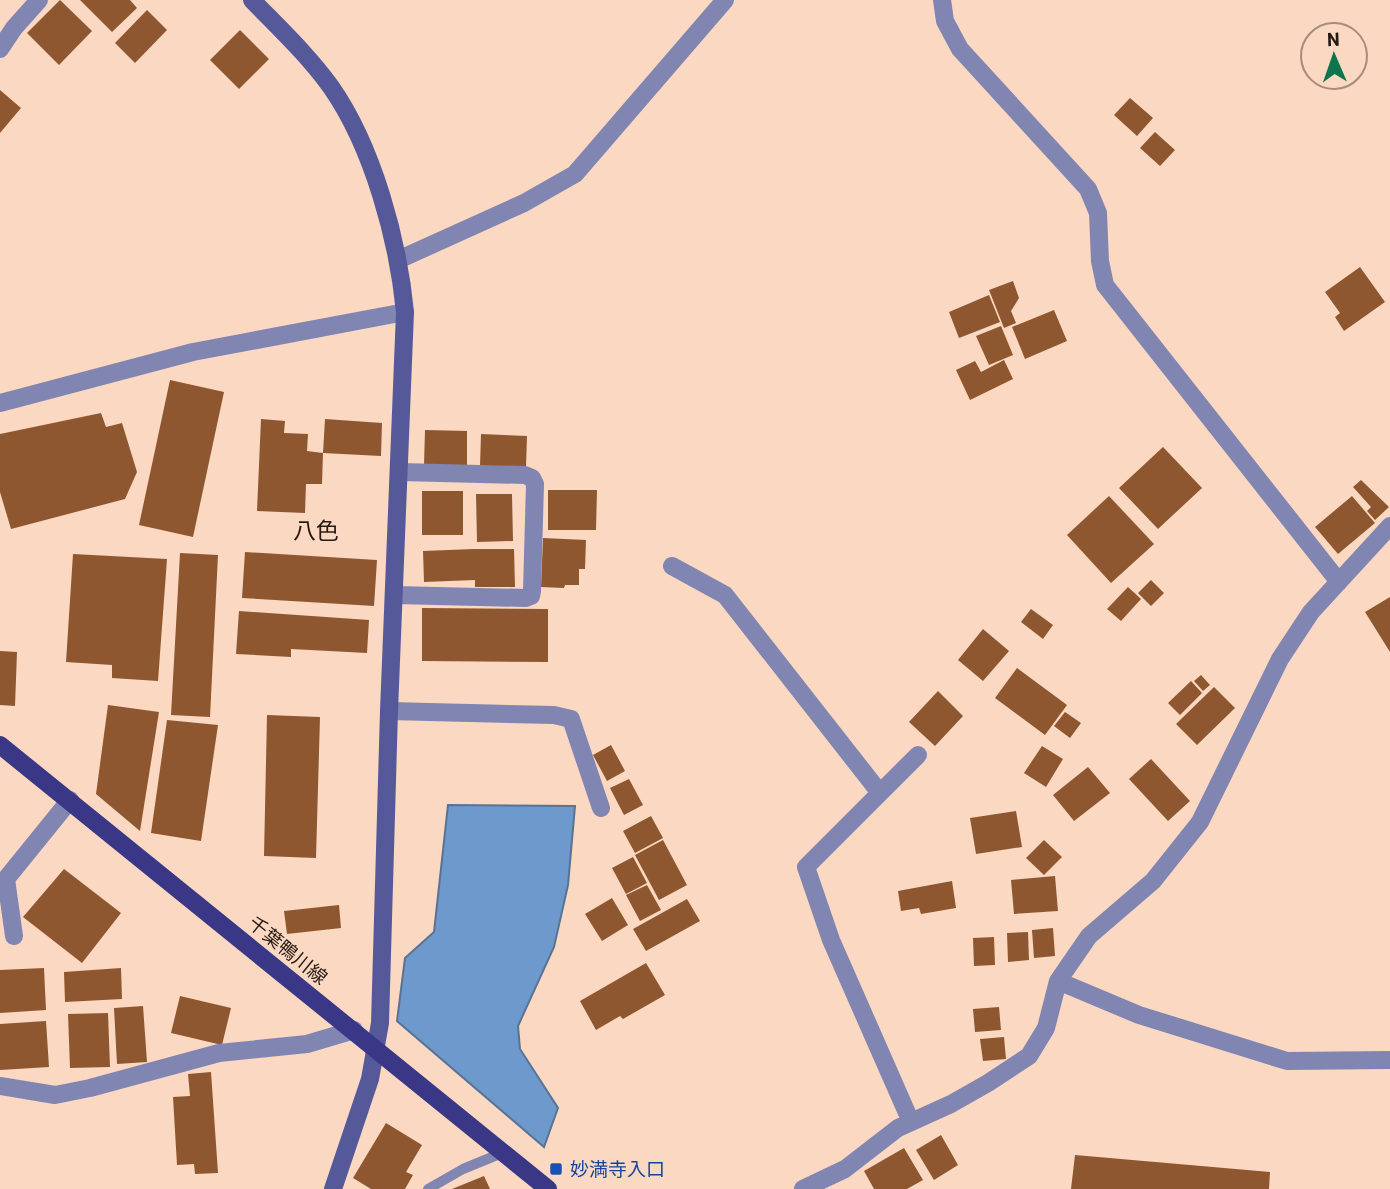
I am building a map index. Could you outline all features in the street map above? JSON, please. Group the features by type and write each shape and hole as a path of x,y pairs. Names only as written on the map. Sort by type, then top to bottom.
{"main road":[{"name":"千葉鴨川線","path":"0,745 548,1189"}],"street":[{"path":"0,49 7,23 39,0"},
{"path":"252,0 314,65 346,112 370,163 398,260 405,313 380,1023 370,1079 333,1189"},
{"path":"398,260 524,203 575,174 725,0"},
{"path":"942,0 944,21 960,49 1088,190 1098,213 1100,261 1105,285 1339,582"},
{"path":"0,403 193,352 405,313"},
{"path":"394,595 526,598 531,596 532,591 532,478 525,475 400,472"},
{"path":"803,1189 845,1169 898,1128 979,1089 1029,1056 1046,1028 1058,981 1089,936 1153,881 1200,822 1280,659 1311,612 1390,526"},
{"path":"672,566 725,595 880,793"},
{"path":"389,711 554,715 571,719 601,808"},
{"path":"911,1122 831,940 806,867 918,755"},
{"path":"14,936 6,879 70,800"},
{"path":"1058,981 1139,1015 1287,1061 1390,1060"},
{"path":"0,1086 55,1095 219,1053 307,1044 354,1030"}],"lane":[{"path":"428,1189 463,1169 502,1153"}],"water":[{"path":"448,805 575,806 568,885 554,947 518,1026 520,1049 558,1108 544,1147 397,1021 405,958 434,932"}],"building":[{"path":"60,0 92,31 59,65 27,33"},
{"path":"80,0 130,0 137,8 112,32"},
{"path":"147,10 167,30 135,63 115,43"},
{"path":"240,30 269,59 239,89 210,60"},
{"path":"0,90 21,108 0,133"},
{"path":"1130,98 1153,118 1137,136 1114,115"},
{"path":"1155,132 1175,150 1160,166 1140,148"},
{"path":"1360,267 1385,302 1344,331 1335,317 1340,313 1325,292"},
{"path":"1013,281 1019,298 1011,311 1016,323 1004,328 989,290"},
{"path":"989,295 1000,322 959,338 949,312"},
{"path":"1054,310 1067,341 1025,359 1012,327"},
{"path":"1001,326 1013,355 989,365 976,336"},
{"path":"1004,360 1013,379 970,400 956,370 975,361 981,372"},
{"path":"170,380 224,392 193,537 139,525"},
{"path":"101,413 106,427 122,423 137,472 125,499 11,529 0,492 0,434"},
{"path":"261,419 285,421 284,433 308,434 307,451 323,453 322,484 306,484 305,513 257,511"},
{"path":"325,419 382,423 381,456 323,453"},
{"path":"425,430 467,431 467,465 424,465"},
{"path":"481,434 527,436 526,467 480,466"},
{"path":"1163,447 1202,488 1158,529 1119,488"},
{"path":"1361,480 1389,507 1375,520 1367,511 1371,507 1353,487"},
{"path":"548,490 597,490 596,530 548,530"},
{"path":"422,491 463,491 463,535 422,535"},
{"path":"476,494 512,494 513,541 477,542"},
{"path":"1109,496 1154,544 1111,583 1067,535"},
{"path":"1352,496 1375,523 1338,554 1315,527"},
{"path":"543,538 586,540 585,569 579,569 579,585 565,585 564,588 541,587"},
{"path":"514,549 515,587 475,587 475,580 424,582 423,551"},
{"path":"245,552 377,560 374,606 242,598"},
{"path":"180,553 218,555 210,717 171,715"},
{"path":"73,554 167,559 158,681 112,678 112,665 66,662"},
{"path":"1151,580 1164,593 1151,606 1138,593"},
{"path":"1128,587 1141,599 1121,621 1107,609"},
{"path":"1390,597 1390,652 1365,612"},
{"path":"422,608 548,609 548,662 422,661"},
{"path":"1031,609 1053,625 1043,639 1021,622"},
{"path":"239,611 369,620 367,653 291,649 291,657 236,654"},
{"path":"983,629 1009,651 983,681 958,660"},
{"path":"0,651 17,652 15,706 0,705"},
{"path":"1017,668 1067,705 1045,735 995,698"},
{"path":"1201,675 1210,685 1203,691 1194,681"},
{"path":"1191,681 1202,693 1180,715 1168,703"},
{"path":"1214,687 1235,708 1197,745 1176,724"},
{"path":"938,691 963,716 935,746 909,722"},
{"path":"108,705 159,712 140,831 96,794"},
{"path":"1065,712 1081,723 1070,738 1054,726"},
{"path":"267,715 320,717 316,858 264,856"},
{"path":"167,720 218,725 201,841 151,833"},
{"path":"611,745 625,771 607,781 593,755"},
{"path":"1042,746 1063,759 1046,787 1024,773"},
{"path":"1151,759 1190,801 1168,821 1129,779"},
{"path":"1088,767 1110,793 1074,821 1053,795"},
{"path":"629,779 643,805 624,815 610,788"},
{"path":"1016,811 1022,847 976,854 970,818"},
{"path":"651,816 663,838 635,853 623,831"},
{"path":"663,840 687,885 659,900 635,855"},
{"path":"1044,840 1062,857 1044,875 1026,858"},
{"path":"633,857 647,883 626,894 612,868"},
{"path":"64,869 121,913 82,963 23,917"},
{"path":"1055,876 1058,911 1014,914 1011,880"},
{"path":"952,881 956,908 921,914 919,908 901,911 898,891"},
{"path":"647,885 661,910 640,921 626,895"},
{"path":"612,898 628,925 602,941 585,914"},
{"path":"687,899 700,921 646,951 633,929"},
{"path":"339,905 341,928 287,934 284,911"},
{"path":"1053,928 1055,956 1034,958 1032,930"},
{"path":"1028,932 1029,960 1008,962 1007,933"},
{"path":"994,937 995,965 974,966 973,938"},
{"path":"646,963 665,995 623,1019 620,1016 596,1030 580,1001"},
{"path":"44,968 46,1010 0,1013 0,970"},
{"path":"121,968 122,999 65,1002 64,972"},
{"path":"180,996 231,1008 222,1045 171,1033"},
{"path":"143,1006 147,1062 117,1064 114,1008"},
{"path":"999,1007 1001,1030 975,1032 973,1009"},
{"path":"108,1013 110,1067 70,1068 68,1014"},
{"path":"46,1021 49,1067 0,1070 0,1024"},
{"path":"1004,1037 1006,1059 983,1061 980,1039"},
{"path":"211,1072 218,1173 195,1174 194,1164 177,1165 173,1097 190,1096 188,1074"},
{"path":"386,1123 422,1145 406,1172 413,1175 405,1189 371,1189 353,1178"},
{"path":"941,1135 958,1165 934,1180 916,1150"},
{"path":"904,1148 923,1180 907,1189 874,1189 864,1171"},
{"path":"1075,1155 1270,1172 1269,1189 1071,1189"},
{"path":"484,1176 490,1189 452,1189"}],"place":[{"name":"妙満寺入口","path":"556,1169"}],"district":[{"name":"八色","path":"316,531"}]}
